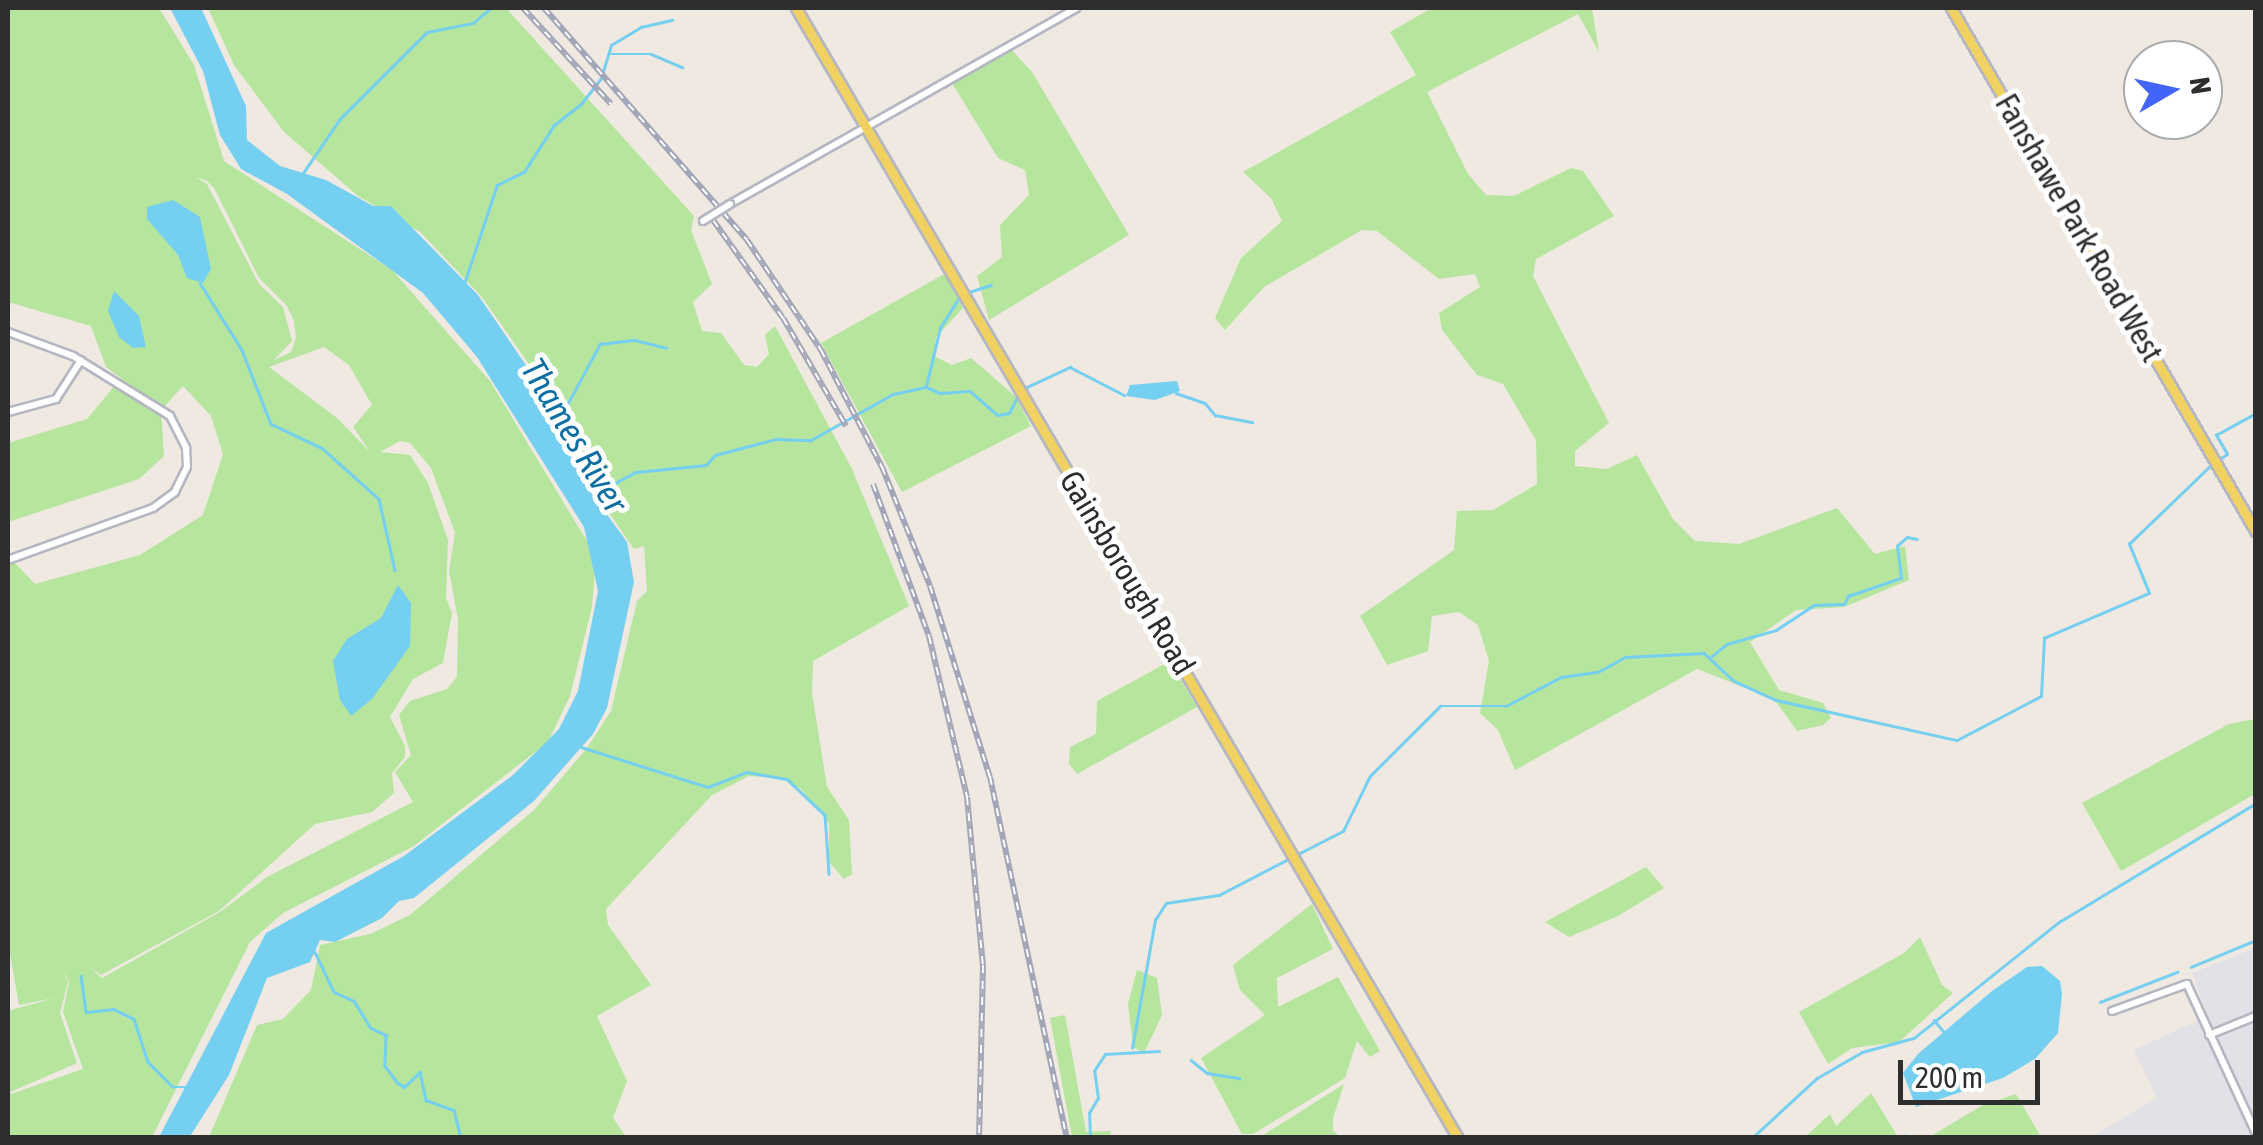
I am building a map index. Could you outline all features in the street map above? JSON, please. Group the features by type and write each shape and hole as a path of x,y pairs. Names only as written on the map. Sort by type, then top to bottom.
{"main road":[{"name":"Gainsborough Road","path":"796,8 1458,1138"},
{"name":"Fanshawe Park Road West","path":"1951,8 2256,532"}],"street":[{"path":"700,223 1076,8"},
{"path":"8,332 81,360 170,416 186,448 182,480 153,508 8,560"},
{"path":"8,403 8,412 56,399 81,360"},
{"path":"2112,1010 2187,984 2256,1133"},
{"path":"2209,1035 2256,1016"}],"shaded area":[{"path":"2255,948 2255,1137 2089,1138 2157,1098 2134,1050 2208,1016 2192,973"}],"green space":[{"path":"8,8 159,8 194,65 224,161 392,270 490,381 596,556 592,607 570,696 548,742 414,846 283,913 250,942 152,1137 8,1137 8,1095 83,1069 63,1012 69,982 62,969 68,982 60,1013 77,1063 8,1093 8,1011 54,998 19,1005 8,942 8,567 14,562 35,584 140,555 203,515 223,454 211,416 183,386 161,410 164,456 139,479 8,522 8,443 87,419 121,378 106,367 91,326 8,302","holes":["196,177 214,188 259,278 287,306 296,338 291,352 274,360 292,341 283,307 259,284 207,184","324,347 349,365 372,405 353,427 370,452 337,418 269,367","400,441 410,443 431,468 455,533 449,571 458,619 457,677 447,689 410,701 399,715 411,755 395,772 413,802 267,877 220,912 102,978 89,967 101,975 219,911 315,824 372,812 394,793 392,773 405,757 405,746 390,717 413,679 443,663 452,613 446,598 448,540 428,483 410,455 380,452"]},
{"path":"208,8 506,8 694,216 691,230 712,284 693,302 702,331 721,333 744,365 757,367 769,354 765,335 775,326 852,469 909,606 813,661 812,693 827,787 849,820 852,874 844,879 829,862 829,823 801,789 782,778 749,776 712,795 606,909 608,925 651,985 597,1016 627,1081 613,1118 626,1137 209,1137 257,1025 283,1019 311,990 320,945 370,934 410,915 534,810 587,748 611,711 637,601 647,591 644,546 634,549 580,471 553,398 481,296 420,232 358,196 284,132 234,65"},
{"path":"1432,8 1592,8 1599,52 1578,14 1427,92 1468,174 1486,195 1514,196 1571,168 1583,171 1614,216 1536,259 1533,276 1609,423 1575,451 1575,466 1607,469 1637,455 1673,519 1695,541 1739,544 1837,508 1875,554 1905,546 1909,580 1844,607 1796,610 1750,642 1779,690 1823,703 1831,718 1823,725 1797,731 1774,699 1697,669 1515,770 1498,730 1480,713 1489,661 1478,625 1459,612 1432,616 1428,651 1387,665 1360,616 1454,550 1457,511 1493,510 1537,484 1536,440 1503,384 1477,375 1442,330 1439,313 1480,287 1475,274 1439,279 1377,231 1362,230 1264,287 1225,330 1215,318 1241,258 1282,221 1271,198 1243,172 1416,75 1390,32"},
{"path":"1011,49 1032,72 1129,235 989,320 977,276 1002,257 1000,225 1029,195 1025,170 998,158 950,80"},
{"path":"946,273 963,308 936,337 934,356 952,365 971,358 1016,397 1031,426 902,492 821,343"},
{"path":"1170,661 1197,707 1077,774 1069,764 1070,747 1096,734 1097,701"},
{"path":"2255,719 2255,794 2121,871 2082,803 2229,724"},
{"path":"1646,867 1664,888 1618,916 1569,937 1545,922"},
{"path":"1312,904 1333,949 1277,978 1278,1007 1338,977 1380,1051 1370,1057 1357,1041 1345,1078 1253,1134 1242,1134 1201,1058 1265,1015 1240,990 1233,965"},
{"path":"1920,937 1942,985 1953,993 1899,1042 1852,1048 1828,1064 1799,1012 1904,953"},
{"path":"1137,970 1157,978 1162,1015 1144,1053 1133,1047 1128,1004"},
{"path":"1065,1015 1086,1132 1111,1131 1110,1137 1072,1137 1050,1018"},
{"path":"1344,1084 1333,1118 1333,1131 1341,1137 1260,1137"},
{"path":"1871,1093 1898,1137 1805,1137 1830,1114 1836,1126"},
{"path":"2016,1094 2041,1137 1931,1136 1983,1105"}],"water":[{"path":"170,8 201,8 246,106 247,140 280,166 326,180 373,206 391,206 478,295 558,412 584,483 627,542 634,582 607,708 593,734 534,801 414,898 399,901 382,918 335,942 320,940 310,962 267,978 229,1075 189,1138 159,1137 266,933 404,856 513,775 559,729 578,691 598,591 584,527 477,357 423,293 287,194 241,169 220,135 203,71"},
{"path":"173,200 200,217 211,269 203,283 187,278 178,255 147,219 147,207"},
{"path":"114,291 139,316 146,347 133,348 119,337 108,311"},
{"path":"1177,381 1180,391 1155,400 1126,396 1130,385"},
{"path":"398,585 411,603 410,646 372,699 351,716 340,700 333,661 347,639 381,618"},
{"path":"2042,966 2060,981 2062,994 2058,1033 2035,1059 2003,1078 1916,1107 1903,1073 1918,1054 1992,991 2027,967"}],"waterway":[{"path":"301,176 339,120 427,32 473,23 491,8"},
{"path":"464,284 497,185 524,172 554,125 581,104 601,78 611,45 641,27 672,20"},
{"path":"611,54 651,54 682,67"},
{"path":"200,283 242,350 271,424 322,448 379,499 395,570"},
{"path":"969,292 991,285"},
{"path":"926,386 940,328 961,294"},
{"name":"Thames River","path":"561,416 600,344 635,340 666,348"},
{"path":"1025,388 1070,367 1124,395"},
{"name":"Thames River","path":"591,488 598,492 636,472 706,465 715,455 776,439 811,440 893,394 926,387 940,393 970,391 998,415 1009,413 1019,393"},
{"path":"1176,393 1205,403 1215,415 1252,422"},
{"path":"2217,461 2227,454 2216,435 2256,413"},
{"path":"1298,854 1343,831 1370,776 1440,706 1506,706 1561,677 1598,672 1625,657 1704,653 1734,681 1776,700 1957,740 2041,696 2044,638 2149,593 2129,544 2211,465"},
{"path":"1712,656 1727,644 1776,630 1814,605 1844,604 1848,596 1901,578 1897,546 1907,537 1917,539"},
{"path":"581,747 708,787 746,772 787,779 825,815 829,874"},
{"path":"1752,1138 1817,1078 1862,1052 1914,1038 2059,922 2256,803"},
{"path":"1132,1048 1155,920 1166,903 1219,895 1290,858"},
{"path":"2191,967 2256,940"},
{"path":"315,952 334,992 354,1001 371,1028 386,1035 385,1066 397,1082 404,1087 420,1072 426,1100 454,1110 461,1138"},
{"path":"2100,1002 2177,972"},
{"path":"81,976 86,1012 113,1009 134,1019 148,1062 173,1087 186,1087"},
{"path":"1934,1020 1945,1033"},
{"path":"1090,1138 1089,1113 1098,1098 1094,1071 1105,1054 1159,1051"},
{"path":"1191,1060 1207,1073 1240,1078"}],"railway":[{"path":"523,8 611,104"},
{"path":"544,8 747,240 821,350 882,467 930,586 990,777 1067,1138"},
{"path":"713,220 783,318 846,426"},
{"path":"873,484 929,636 967,797 983,965 979,1138"}]}
